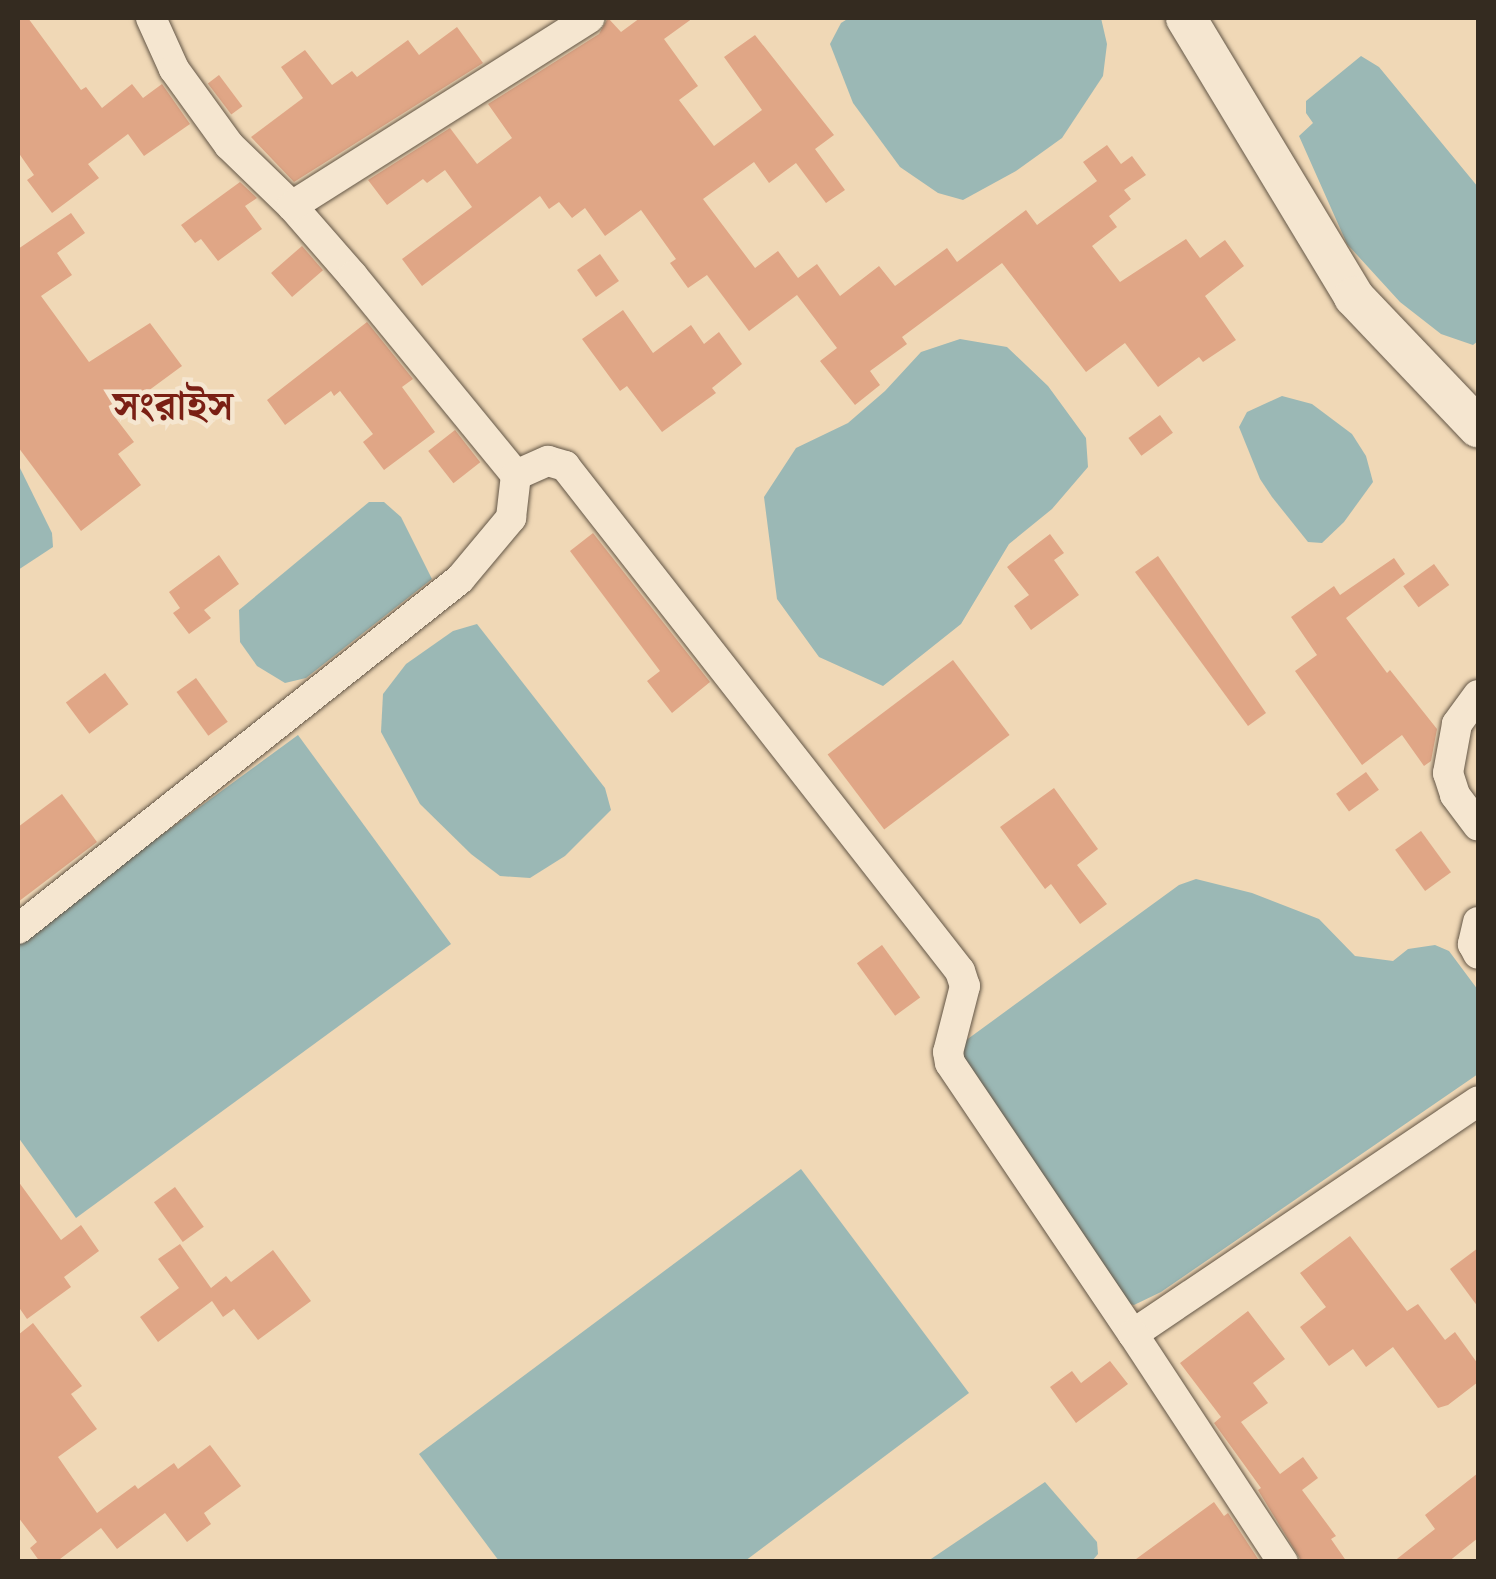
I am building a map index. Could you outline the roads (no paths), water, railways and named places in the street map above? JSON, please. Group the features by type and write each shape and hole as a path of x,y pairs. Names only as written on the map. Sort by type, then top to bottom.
{"street":[{"path":"18,929 460,580 511,518 516,475 292,206 230,144 199,106 174,68 151,18"},
{"path":"292,206 590,18"},
{"path":"1186,18 1354,297 1478,427"},
{"path":"516,475 548,461 566,466 960,971 965,986 948,1052 950,1063 1283,1562"},
{"path":"1478,695 1458,724 1448,772 1455,795 1478,825"},
{"path":"1478,922 1473,944 1478,954"},
{"path":"1133,1334 1478,1101"}],"water":[{"path":"849,18 1101,18 1107,44 1103,76 1062,138 1016,171 963,200 938,193 900,167 853,103 830,44 841,23"},
{"path":"1361,56 1379,67 1478,187 1478,341 1473,345 1441,334 1400,302 1347,244 1299,136 1313,123 1306,113 1306,101"},
{"path":"960,339 1007,347 1048,386 1086,438 1088,467 1052,509 1009,544 961,624 883,686 819,657 777,599 764,497 796,448 848,423 921,352"},
{"path":"1282,396 1312,404 1352,434 1366,456 1373,482 1344,522 1322,543 1308,542 1272,497 1260,479 1239,427 1247,412"},
{"path":"18,464 52,533 53,547 18,570"},
{"path":"369,502 384,502 401,517 432,579 306,678 285,683 257,666 240,642 239,610"},
{"path":"477,624 605,788 611,810 565,856 530,878 500,876 471,854 420,804 381,732 383,694 406,664 453,631"},
{"path":"298,735 451,944 76,1218 18,1137 18,940"},
{"path":"1196,879 1252,893 1319,919 1355,956 1393,961 1408,949 1435,945 1449,951 1478,990 1478,1074 1161,1292 1134,1305 1126,1303 954,1049 1179,885"},
{"path":"801,1169 969,1393 745,1561 499,1561 419,1454"},
{"path":"1045,1482 1097,1542 1098,1554 1092,1561 928,1561"}],"district":[{"name":"সংরাইস","path":"173,408"}]}
